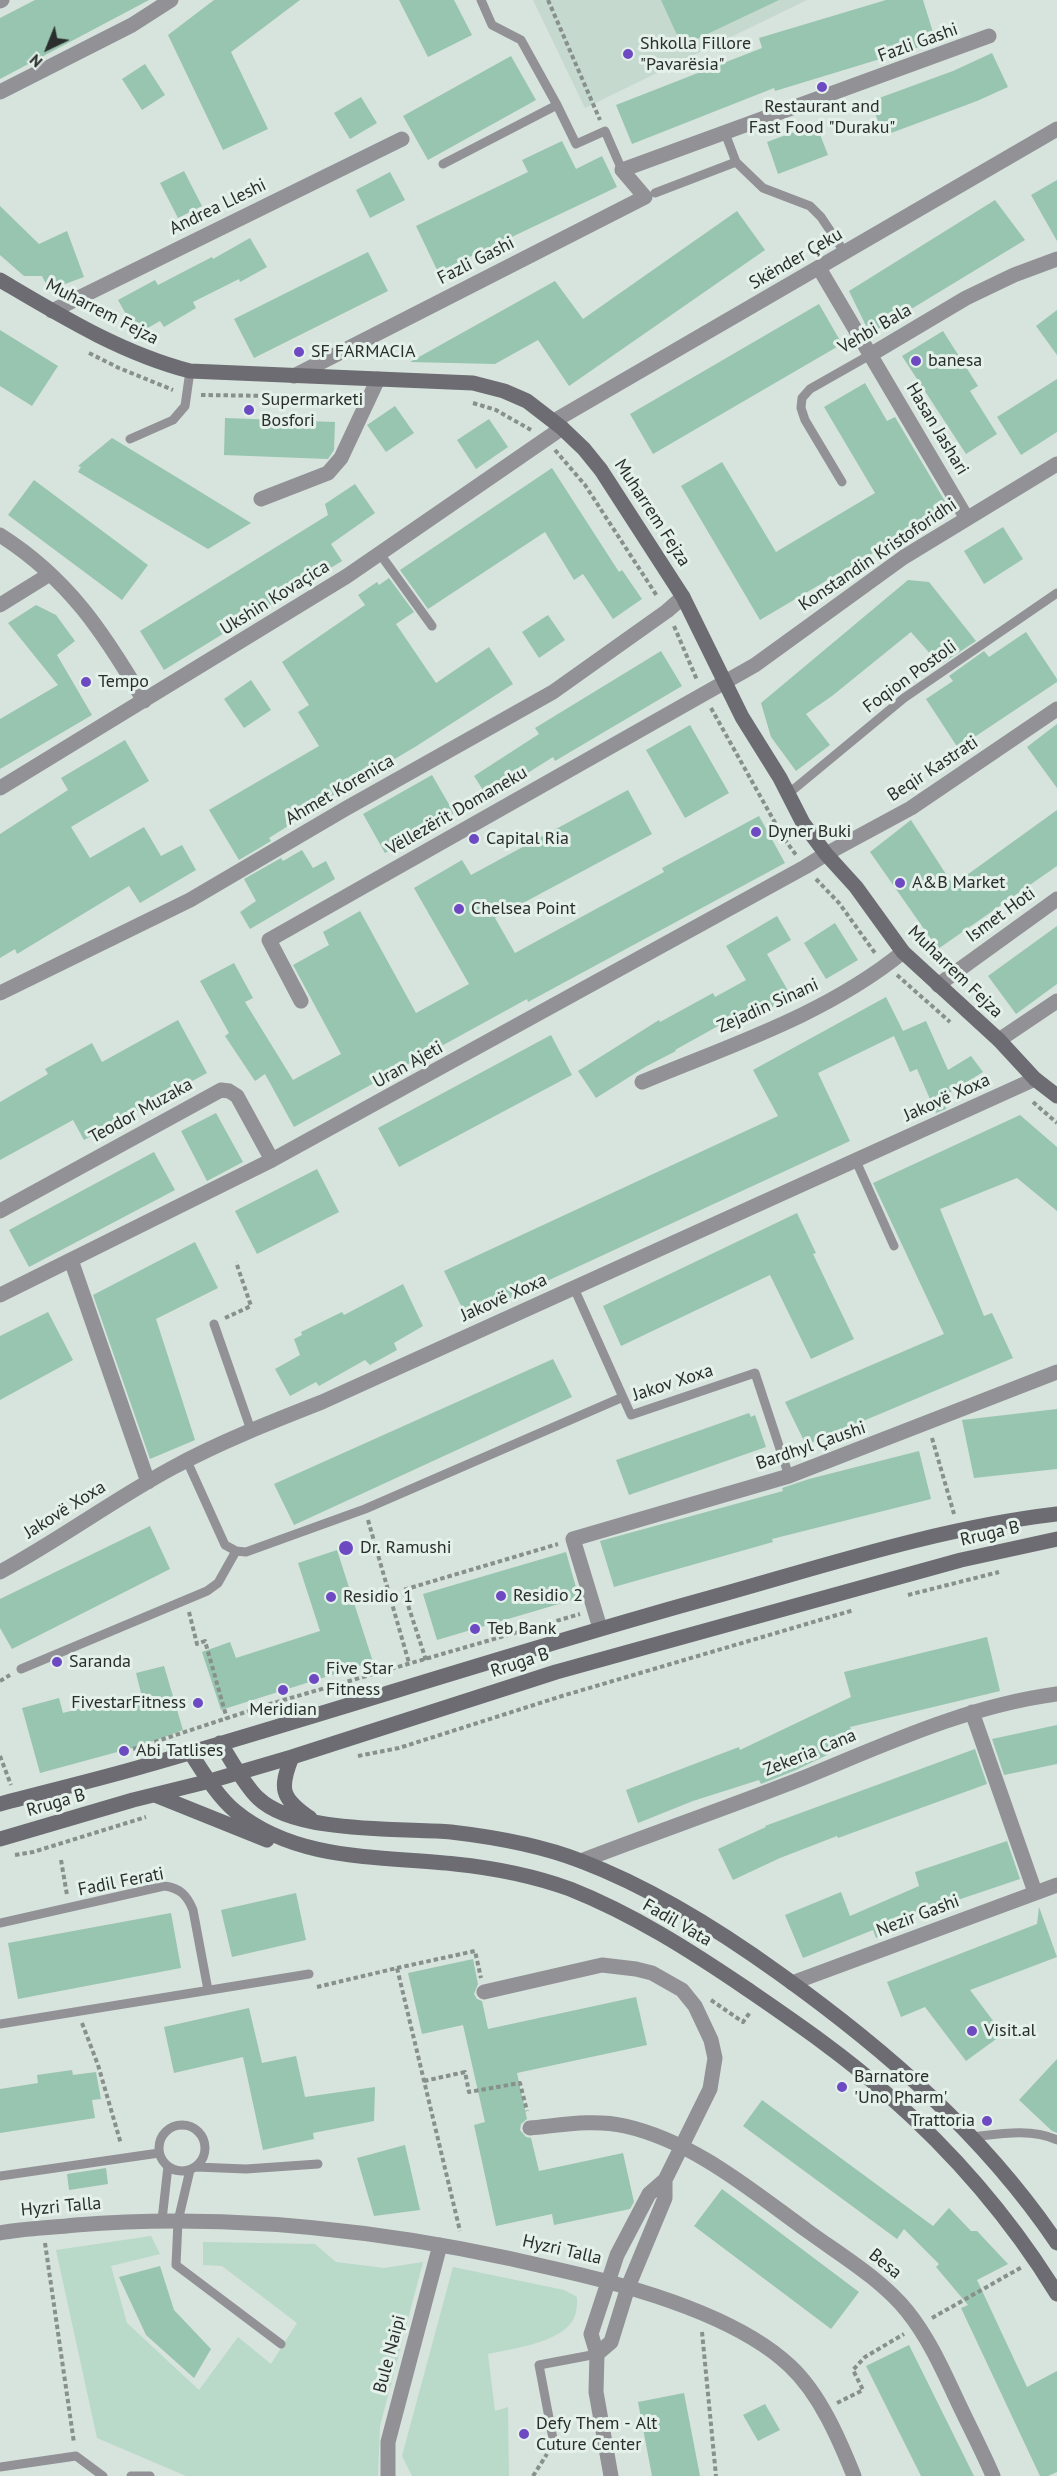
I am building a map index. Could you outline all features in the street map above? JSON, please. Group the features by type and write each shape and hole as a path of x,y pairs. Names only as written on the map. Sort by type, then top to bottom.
{"main road":[{"name":"Muharrem Fejza","path":"0,280 122,348 165,365 190,371 473,384 504,391 527,401 558,425 584,449 602,470 684,597 741,717 803,823 826,854 856,887 903,952 999,1040 1035,1079 1057,1096"},
{"name":"Rruga B","path":"0,1804 190,1752 600,1628 958,1529 1004,1520 1057,1514"},
{"name":"Rruga B","path":"0,1839 292,1758 556,1672 961,1560 1057,1539"},
{"name":"Fadil Vata","path":"227,1741 240,1772 258,1798 274,1809 317,1823 452,1833 541,1848 581,1860 692,1916 752,1954 792,1983 905,2072 972,2137 1003,2172 1057,2243"},
{"name":"Fadil Vata","path":"190,1752 234,1810 256,1825 311,1849 456,1864 534,1878 571,1890 650,1927 761,1999 886,2093 937,2140 1005,2218 1036,2260 1057,2294"},
{"path":"292,1758 284,1778 283,1788 287,1799 317,1823"},
{"path":"155,1795 276,1844 311,1849"}],"street":[{"path":"0,92 154,5 171,0"},
{"name":"Fazli Gashi","path":"294,376 645,197 622,170 989,36"},
{"name":"Skënder Çeku","path":"558,425 819,268 1057,129"},
{"name":"Andrea Lleshi","path":"52,310 402,139"},
{"name":"Vehbi Bala","path":"870,355 966,298 1014,275 1057,259"},
{"name":"Hasan Jashari","path":"819,268 966,517"},
{"path":"261,499 328,472 341,458 378,380"},
{"name":"Ukshin Kovaçica","path":"0,788 380,554 544,440 558,425"},
{"name":"Konstandin Kristoforidhi","path":"724,682 755,665 904,557 966,517 1057,464"},
{"path":"0,535 50,574 91,616 144,701"},
{"path":"0,605 50,574"},
{"name":"Ahmet Korenica","path":"0,993 190,900 345,809 553,692 684,597"},
{"name":"Vëllezërit Domaneku","path":"301,1001 269,940 724,682"},
{"name":"Beqir Kastrati","path":"826,854 911,808 1057,709"},
{"name":"Uran Ajeti","path":"0,1295 272,1161 826,854"},
{"name":"Ismet Hoti","path":"938,985 1057,898"},
{"name":"Zejadin Sinani","path":"642,1082 800,1016 826,1003 886,966 903,952"},
{"path":"999,1040 1057,1001"},
{"name":"Jakovë Xoxa","path":"0,1572 148,1482 251,1430 322,1402 1035,1079"},
{"name":"Teodor Muzaka","path":"0,1211 221,1090 229,1091 237,1096 272,1161"},
{"path":"71,1260 148,1482"},
{"name":"Bardhyl Çaushi","path":"573,1539 789,1476 928,1424 1057,1372"},
{"path":"573,1539 600,1628"},
{"name":"Zekeria Cana","path":"581,1860 800,1779 932,1724 972,1712 1057,1694"},
{"path":"972,1712 1035,1892"},
{"name":"Nezir Gashi","path":"792,1983 1057,1885"},
{"path":"484,1992 602,1965 652,1973 682,1990 695,2006 703,2021 715,2058 710,2089 665,2180 649,2194 617,2255 591,2334 597,2354 596,2392 611,2476"},
{"name":"Besa","path":"530,2128 607,2123 644,2131 682,2145 733,2177 827,2245 895,2298 918,2326 933,2350 993,2476"},
{"path":"597,2354 611,2342 628,2287 665,2198 665,2180"},
{"name":"Hyzri Talla","path":"0,2233 162,2220 303,2226 440,2244 607,2281 699,2312 760,2344 790,2366 813,2393 854,2476"},
{"name":"Bule Naipi","path":"388,2476 388,2442 440,2244"}],"lane":[{"path":"481,0 492,25 521,40 576,144 605,131"},
{"path":"443,164 557,105"},
{"name":"Fazli Gashi","path":"605,131 622,170"},
{"path":"725,133 736,162 763,188 810,206 845,253"},
{"path":"655,193 736,162"},
{"name":"Vehbi Bala","path":"842,482 805,420 801,408 802,398 810,389 870,355"},
{"path":"130,439 173,420 185,406 190,371"},
{"path":"380,554 432,626"},
{"name":"Foqion Postoli","path":"788,794 904,698 1057,593"},
{"path":"856,1161 894,1246"},
{"name":"Jakov Xoxa","path":"574,1288 631,1415 755,1373 789,1476"},
{"path":"214,1324 251,1430"},
{"path":"187,1461 225,1545 236,1551 246,1552 364,1509 623,1397"},
{"path":"21,1669 207,1591 218,1583 236,1551"},
{"name":"Fadil Ferati","path":"0,1923 164,1886 176,1888 188,1897 193,1910 208,1990"},
{"path":"0,2024 309,1974"},
{"path":"281,2344 176,2265 178,2221 193,2168 205,2155 206,2147 200,2132 187,2124 172,2126 161,2137 159,2153 168,2166 178,2171 193,2168 246,2169 318,2164"},
{"path":"972,2137 1024,2133 1057,2140"},
{"name":"Hyzri Talla","path":"0,2176 159,2153"},
{"path":"162,2220 168,2166"},
{"path":"554,2444 539,2365 597,2354"},
{"path":"0,2468 76,2456 103,2476"},
{"path":"131,2476 150,2476"}],"path":[{"path":"548,0 605,131"},
{"path":"82,349 119,368 187,394 213,397 355,397"},
{"path":"470,402 496,410 517,420 544,440 567,462 585,484 667,611 702,693 783,837 805,867 839,903 886,966 951,1023"},
{"path":"1017,1088 1057,1123"},
{"path":"214,1324 251,1305 236,1262"},
{"path":"928,1424 958,1529"},
{"path":"364,1509 415,1684"},
{"path":"432,1678 403,1590 573,1539"},
{"path":"904,1596 1002,1571"},
{"path":"355,1757 399,1748 562,1696 859,1608"},
{"path":"189,1611 197,1644 205,1641 227,1741"},
{"path":"0,1756 17,1800"},
{"path":"11,1856 33,1852 152,1815"},
{"path":"61,1860 69,1909"},
{"path":"309,1974 311,1988 475,1951 484,1992"},
{"path":"397,1968 464,2249"},
{"path":"682,1990 705,1995 743,2022 761,1999"},
{"path":"75,2012 91,2044 124,2157"},
{"path":"424,2081 465,2072 469,2092 520,2083 530,2128"},
{"path":"45,2242 74,2438"},
{"path":"702,2332 716,2476"},
{"path":"533,2476 554,2444"}],"shaded area":[{"name":"Shkolla Fillore \"Pavarësia\"","path":"533,0 807,0 585,108"},
{"path":"151,2236 160,2254 111,2266 127,2323 199,2390 238,2337 271,2364 297,2323 222,2266 203,2265 203,2242 315,2244 336,2262 384,2268 423,2262 380,2426 378,2476 186,2476 97,2438 56,2250"},
{"path":"453,2267 564,2290 577,2297 576,2312 567,2328 534,2344 488,2354 495,2411 508,2407 509,2476 412,2476 402,2456"}],"building":[{"path":"35,0 149,0 0,79 0,18"},
{"path":"214,0 300,0 231,52 268,129 223,150 168,35"},
{"path":"399,0 454,0 472,35 428,57"},
{"path":"661,0 779,0 682,46"},
{"path":"886,0 923,0 936,42 775,91 774,88 632,144 616,105 762,48 759,38"},
{"path":"992,53 1008,87 883,136 871,101 953,71"},
{"path":"511,56 536,100 428,160 403,116"},
{"path":"145,64 165,95 142,110 122,79"},
{"path":"361,97 377,123 350,139 334,113"},
{"path":"816,124 828,155 778,174 767,142"},
{"path":"562,141 576,169 602,156 617,187 438,272 416,226 528,172 522,160"},
{"path":"184,171 202,206 178,218 160,183"},
{"path":"390,172 405,200 370,218 356,190"},
{"path":"1057,180 1057,241 1031,195"},
{"path":"995,200 1025,240 870,334 849,291"},
{"path":"0,206 39,244 67,231 84,277 49,290 42,276 24,276 0,255"},
{"path":"737,211 765,250 569,386 538,340 495,364 410,362 555,281 583,319"},
{"path":"250,238 267,267 240,282 239,279 193,302 196,308 164,327 160,321 137,334 118,300 155,280 158,285 212,257 213,259"},
{"path":"368,252 388,291 254,358 234,319"},
{"path":"819,304 842,344 653,454 630,414"},
{"path":"1057,310 1057,355 1036,326"},
{"path":"0,330 58,366 32,406 0,386"},
{"path":"943,331 978,386 970,391 997,434 966,454 902,356"},
{"path":"1057,379 1057,432 1021,455 997,417"},
{"path":"865,383 887,421 895,417 949,508 760,620 681,486 722,462 776,552 875,493 824,407"},
{"path":"395,406 414,433 386,452 367,425"},
{"path":"225,418 335,422 334,450 328,459 224,455"},
{"path":"489,419 508,447 476,469 457,440"},
{"path":"112,438 251,523 208,549 78,472 81,467 78,466"},
{"path":"552,468 619,572 622,570 642,599 613,619 583,574 574,580 545,532 428,609 400,570"},
{"path":"34,480 148,565 122,600 8,515"},
{"path":"355,484 375,513 331,544 342,561 164,670 140,631 328,515 325,504"},
{"path":"1003,527 1023,559 984,584 964,551"},
{"path":"389,578 414,612 396,624 436,683 489,647 513,684 415,747 286,823 288,826 269,838 271,841 239,860 209,810 319,746 298,712 309,705 282,662 365,605 358,595 377,582 379,585"},
{"path":"908,580 929,582 976,641 940,665 911,632 832,696 806,714 830,745 796,771 771,737 761,703"},
{"path":"36,605 56,615 75,641 57,655 92,715 0,769 0,719 58,685 8,623"},
{"path":"548,615 565,640 539,658 522,632"},
{"path":"1026,632 1057,682 958,748 926,699 953,681 949,676 984,651 989,657"},
{"path":"661,651 682,686 555,761 553,757 488,798 474,776 539,734 535,728"},
{"path":"251,680 271,710 244,728 224,699"},
{"path":"1057,724 1057,788 1027,747"},
{"path":"690,725 729,793 685,818 646,750"},
{"path":"125,740 149,781 71,827 90,858 144,827 161,856 182,845 196,870 140,903 129,886 17,954 15,949 0,958 0,834 68,790 61,778"},
{"path":"432,775 454,813 385,853 363,814"},
{"path":"628,790 652,834 495,918 515,953 664,872 662,868 759,816 785,863 528,1002 527,999 294,1127 265,1074 255,1081 225,1036 229,1033 200,981 234,963 253,998 245,1002 293,1080 341,1054 293,965 329,945 323,932 360,911 416,1013 469,984 414,888 462,860 471,875"},
{"path":"1057,810 1057,866 938,949 870,852 911,820 953,885"},
{"path":"302,850 313,868 326,861 335,879 250,929 240,912 256,901 244,879 281,858 283,861"},
{"path":"777,916 791,940 767,954 791,996 750,1020 745,1011 645,1067 596,1098 578,1071 659,1020 660,1022 713,993 715,997 746,980 726,946"},
{"path":"835,923 858,960 826,979 804,943"},
{"path":"1057,926 1057,984 1016,1014 988,976"},
{"path":"886,997 903,1031 926,1021 948,1070 971,1056 983,1072 944,1096 946,1109 936,1113 917,1069 910,1072 894,1036 818,1073 850,1141 467,1318 444,1271 778,1116 753,1070"},
{"path":"178,1020 207,1073 84,1140 73,1120 0,1160 0,1102 48,1074 45,1069 92,1043 102,1062"},
{"path":"551,1035 572,1075 399,1167 378,1128"},
{"path":"216,1113 243,1162 207,1181 181,1131"},
{"path":"1020,1115 1057,1147 1057,1211 1017,1178 940,1209 984,1316 992,1313 1013,1358 806,1445 785,1402 944,1334 873,1183"},
{"path":"154,1152 175,1190 29,1267 9,1230"},
{"path":"317,1169 339,1212 257,1254 235,1211"},
{"path":"797,1213 816,1253 813,1254 854,1339 811,1359 770,1275 621,1346 603,1306"},
{"path":"195,1242 218,1288 156,1319 195,1440 150,1459 93,1295"},
{"path":"403,1284 423,1326 394,1343 397,1350 370,1365 365,1360 319,1386 316,1382 290,1396 275,1369 300,1355 294,1339 302,1335 301,1332 342,1312 344,1315"},
{"path":"48,1312 73,1360 0,1400 0,1336"},
{"path":"553,1359 572,1397 294,1525 274,1484"},
{"path":"1057,1409 1057,1469 974,1478 962,1420"},
{"path":"749,1413 751,1417 755,1415 766,1447 629,1495 616,1460"},
{"path":"919,1451 931,1499 772,1539 773,1542 614,1587 600,1541 783,1491 782,1488 809,1479"},
{"path":"150,1526 170,1569 12,1649 0,1628 0,1599"},
{"name":"Residio 1","path":"337,1550 373,1662 221,1710 202,1652 230,1642 236,1658 320,1631 298,1563"},
{"name":"Residio 2","path":"566,1552 579,1598 437,1640 423,1594"},
{"path":"987,1637 1000,1691 850,1727 856,1741 796,1770 761,1784 759,1780 693,1801 638,1823 626,1790 739,1747 740,1750 851,1697 844,1672"},
{"path":"164,1666 183,1730 143,1745 40,1773 22,1708 59,1698 63,1713 141,1693 136,1673"},
{"path":"1057,1725 1057,1764 1004,1775 992,1739"},
{"path":"975,1749 987,1784 838,1838 837,1836 780,1858 733,1880 718,1849 765,1826"},
{"path":"1007,1841 1020,1879 913,1915 915,1921 876,1938 873,1930 803,1958 785,1915 841,1892 850,1916 919,1886 915,1872"},
{"path":"296,1893 306,1940 232,1957 221,1910"},
{"path":"1039,1907 1057,1957 970,1990 1003,2034 966,2061 925,2007 901,2017 887,1982 1037,1924"},
{"path":"171,1913 181,1968 18,1999 8,1943"},
{"path":"473,1959 478,1984 474,1994 482,2001 488,2029 636,1997 647,2045 517,2073 527,2119 521,2124 520,2130 526,2137 531,2138 539,2171 623,2153 634,2202 630,2209 554,2225 552,2214 496,2226 474,2125 485,2122 463,2025 422,2034 408,1973"},
{"path":"249,2008 262,2063 296,2056 305,2097 375,2087 374,2121 313,2133 314,2139 263,2150 243,2057 174,2073 164,2027"},
{"path":"1057,2059 1057,2133 1019,2100"},
{"path":"72,2070 73,2075 96,2072 101,2099 92,2100 95,2118 0,2133 0,2089 38,2083 37,2075"},
{"path":"762,2100 933,2226 949,2208 971,2231 977,2231 1008,2264 977,2280 1027,2387 1057,2371 1057,2472 1048,2476 1040,2476 961,2308 968,2305 936,2267 939,2264 904,2229 897,2239 743,2126"},
{"path":"405,2145 420,2210 374,2216 357,2158"},
{"path":"106,2168 108,2184 69,2190 67,2174"},
{"path":"722,2189 859,2292 831,2329 694,2226"},
{"path":"160,2266 174,2310 211,2349 194,2378 146,2335 119,2277"},
{"path":"909,2345 974,2476 921,2476 866,2366"},
{"path":"684,2393 700,2476 652,2476 638,2402"},
{"path":"765,2404 780,2430 758,2441 743,2415"}],"place":[{"name":"Shkolla Fillore \"Pavarësia\"","path":"628,54"},
{"name":"Restaurant and Fast Food \"Duraku\"","path":"822,87"},
{"name":"SF FARMACIA","path":"299,352"},
{"name":"banesa","path":"916,361"},
{"name":"Supermarketi Bosfori","path":"249,410"},
{"name":"Tempo","path":"86,682"},
{"name":"Dyner Buki","path":"756,832"},
{"name":"Capital Ria","path":"474,839"},
{"name":"A&B Market","path":"900,883"},
{"name":"Chelsea Point","path":"459,909"},
{"name":"Dr. Ramushi","path":"346,1548"},
{"name":"Residio 2","path":"501,1596"},
{"name":"Residio 1","path":"331,1597"},
{"name":"Teb Bank","path":"475,1629"},
{"name":"Saranda","path":"57,1662"},
{"name":"Five Star Fitness","path":"314,1679"},
{"name":"Meridian","path":"283,1690"},
{"name":"FivestarFitness","path":"198,1703"},
{"name":"Abi Tatlises","path":"124,1751"},
{"name":"Visit.al","path":"972,2031"},
{"name":"Barnatore 'Uno Pharm'","path":"842,2087"},
{"name":"Trattoria","path":"987,2121"},
{"name":"Defy Them - Alt Cuture Center","path":"524,2434"}]}
